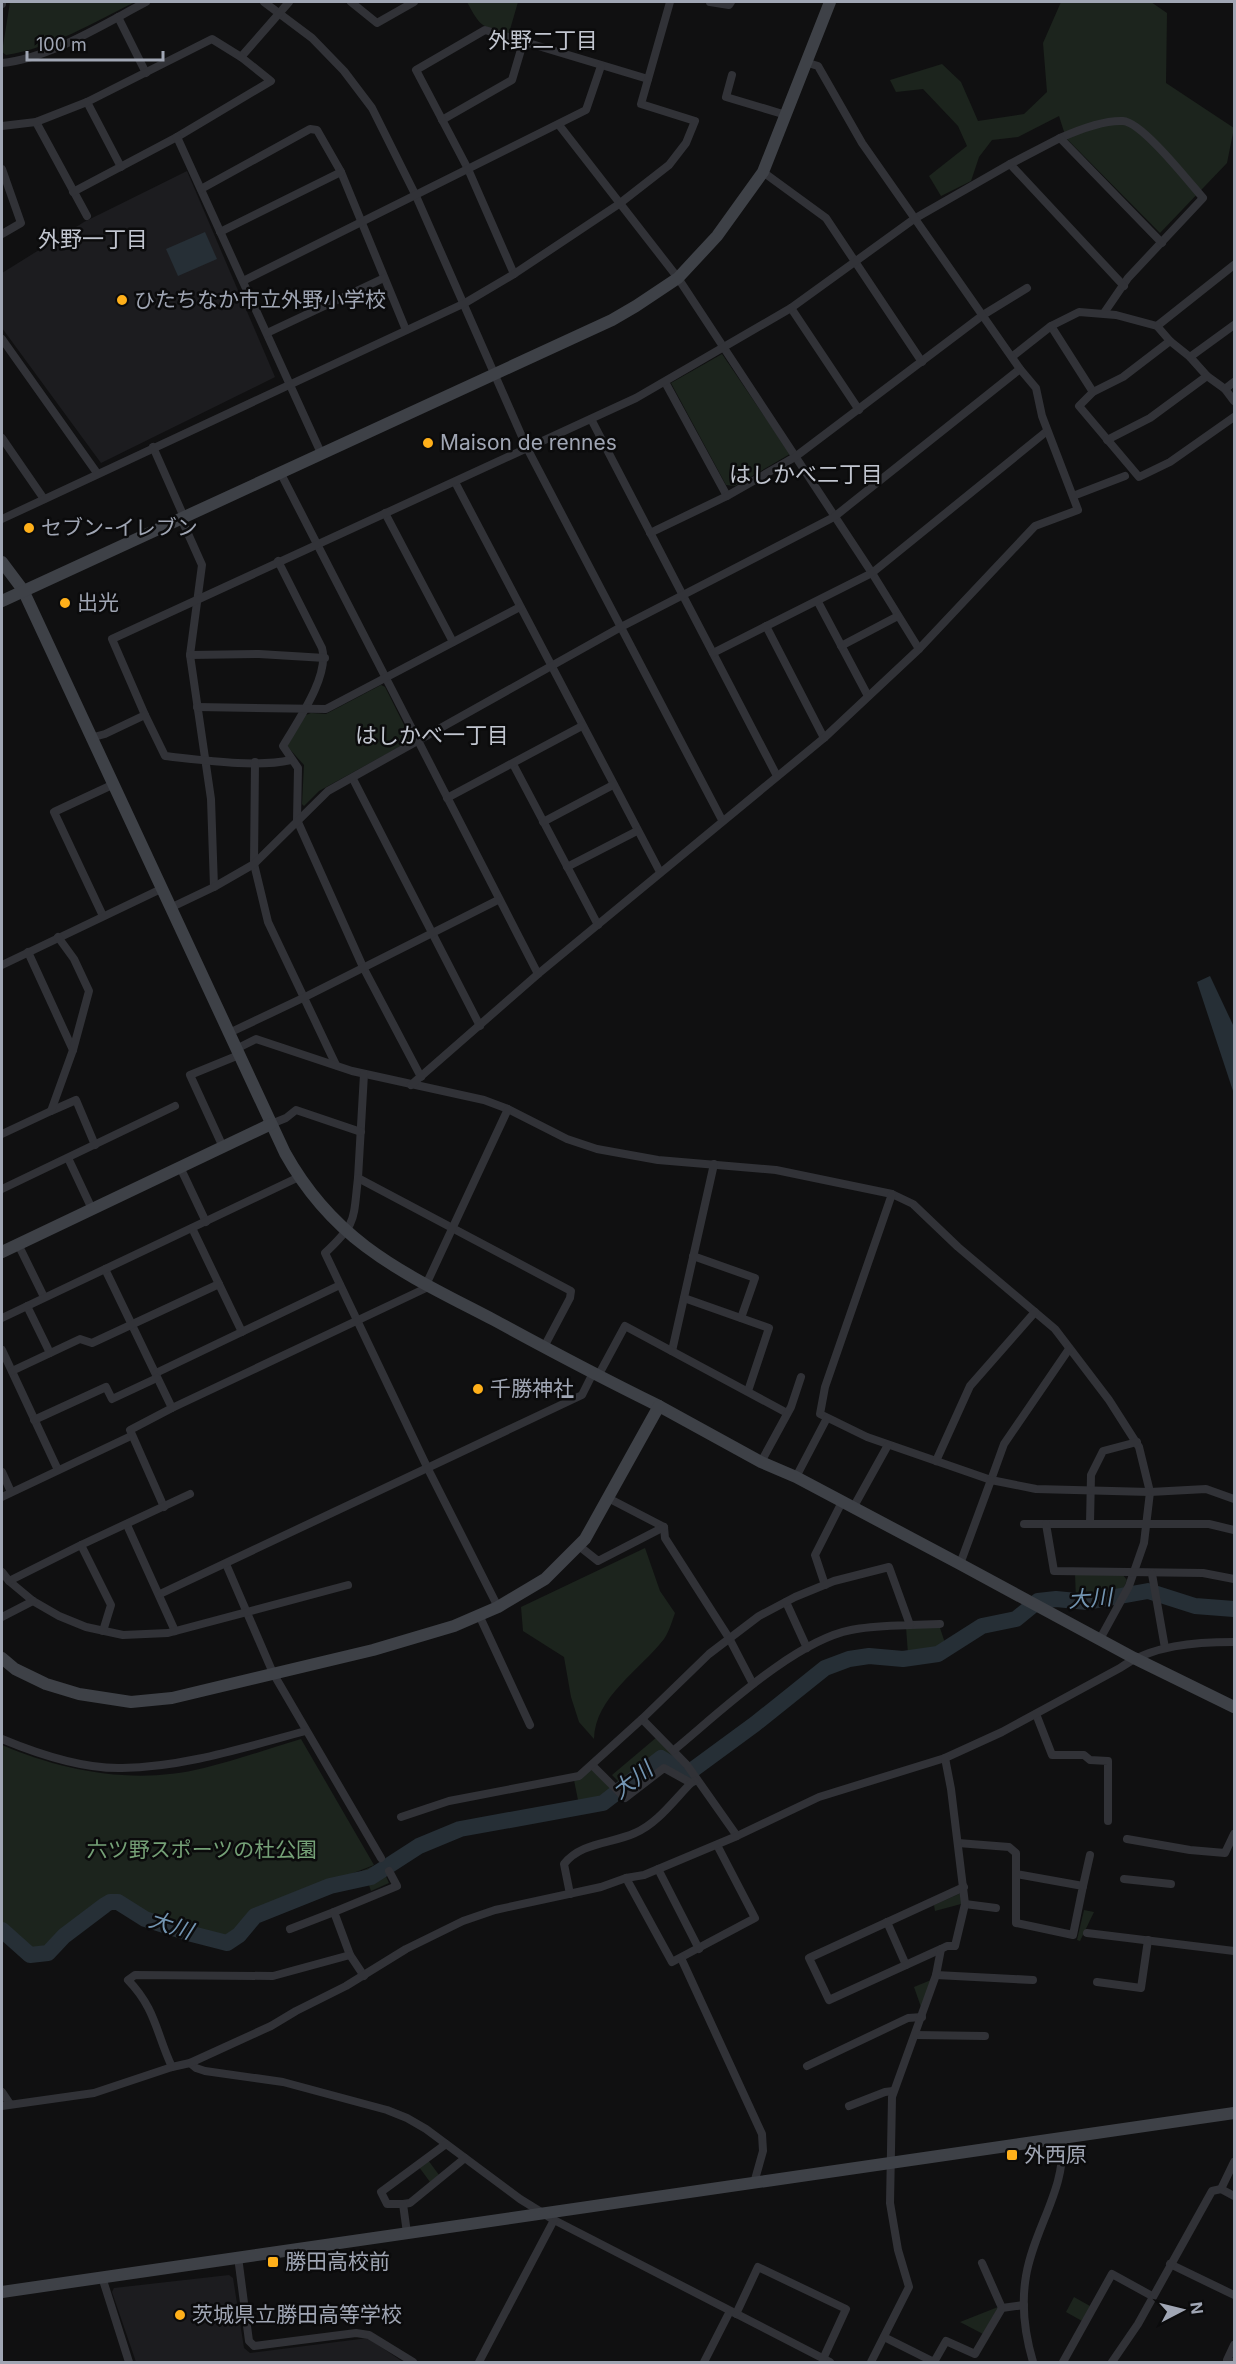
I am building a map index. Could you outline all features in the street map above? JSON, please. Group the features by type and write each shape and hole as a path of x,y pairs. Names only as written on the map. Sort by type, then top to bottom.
{"street":[{"path":"2,63 18,62 39,56 146,2"},
{"path":"264,2 312,38 344,71 372,108 416,196 465,303 527,448 722,820"},
{"path":"242,57 289,2"},
{"path":"351,2 377,22 414,2"},
{"path":"2,519 465,303 514,274 620,204 669,165 686,143 695,121 641,104 670,2"},
{"path":"710,2 729,5 731,2"},
{"path":"2,601 612,320 678,278 717,236 763,172 808,63 830,2"},
{"path":"118,17 146,73"},
{"path":"514,274 468,169 416,70 485,30 648,79"},
{"path":"2,126 36,122 87,102 212,39 242,57 271,81 177,137 73,192"},
{"path":"442,120 512,80 523,43"},
{"path":"411,1085 538,974 824,738 919,649 1035,526 1078,510 1047,431 1036,388 1020,369 862,143 818,66 808,63"},
{"path":"243,281 586,110 601,66"},
{"path":"732,75 726,98 786,115"},
{"path":"87,102 121,167"},
{"path":"291,760 255,762 165,756 112,639 636,398 791,308 914,219 1010,164 1082,127 1125,120 1143,131 1203,198 1128,278 1104,313"},
{"path":"36,122 87,216"},
{"path":"559,125 678,278 872,573 919,649"},
{"path":"201,189 310,129 317,130 341,172 406,330"},
{"path":"177,137 321,453"},
{"path":"1060,138 1162,243"},
{"path":"1010,164 1124,286"},
{"path":"2,169 21,223 2,234"},
{"path":"220,232 341,172"},
{"path":"763,172 826,218 922,362"},
{"path":"1157,326 1234,265"},
{"path":"267,333 384,278"},
{"path":"650,533 727,496 795,457 983,315 1027,288"},
{"path":"791,308 859,410"},
{"path":"1013,356 1052,326 1079,312 1104,313 1157,326 1207,376 1225,389 1234,401"},
{"path":"1190,357 1234,325"},
{"path":"1052,326 1093,392"},
{"path":"2,339 97,473"},
{"path":"1170,341 1123,377 1093,392 1079,406 1107,440 1139,477 1170,462 1234,417"},
{"path":"170,908 214,887 254,864 328,791 621,627 834,517 1020,369"},
{"path":"1107,440 1150,418 1207,376"},
{"path":"1225,389 1234,381"},
{"path":"665,382 727,496"},
{"path":"591,419 777,776"},
{"path":"713,653 872,573 1047,431"},
{"path":"2,438 44,499"},
{"path":"153,447 202,565 190,655 211,799 214,887"},
{"path":"280,472 538,974"},
{"path":"1073,496 1125,476"},
{"path":"455,482 660,872"},
{"path":"385,513 453,642"},
{"path":"278,561 325,658 314,693 283,746 298,768 297,820 363,967 421,1077"},
{"path":"2,562 23,590 237,1052 298,1177 310,1194 347,1232 381,1258 426,1284 595,1375 659,1406 761,1462 796,1477 1134,1658 1234,1707"},
{"path":"818,602 868,696"},
{"path":"197,707 326,709 520,607"},
{"path":"841,646 898,616"},
{"path":"766,626 824,738"},
{"path":"190,655 259,654 325,658"},
{"path":"90,738 105,734 145,715"},
{"path":"447,798 582,726"},
{"path":"255,762 254,864 268,922 336,1065"},
{"path":"513,764 598,925"},
{"path":"353,779 480,1026"},
{"path":"103,916 54,812 112,785"},
{"path":"543,822 613,785"},
{"path":"567,867 637,831"},
{"path":"2,965 161,889"},
{"path":"229,1033 498,900"},
{"path":"51,1111 73,1050 89,991 74,959 58,937"},
{"path":"28,952 73,1050"},
{"path":"223,1147 190,1075 256,1040 364,1074 474,1098 508,1110 540,1127 597,1149 658,1160 776,1170 902,1197 1055,1329 1137,1442 1150,1492 1144,1543 1135,1573 1100,1639"},
{"path":"364,1074 353,1221 347,1232 324,1253 428,1469 498,1607"},
{"path":"2,1134 76,1100 95,1145"},
{"path":"2,1190 175,1106"},
{"path":"2,1252 286,1118 296,1110 361,1132"},
{"path":"164,1507 130,1430 424,1289 508,1110"},
{"path":"68,1158 92,1209"},
{"path":"672,1351 714,1164"},
{"path":"180,1167 206,1222"},
{"path":"2,1318 298,1177"},
{"path":"358,1178 571,1291 570,1298 544,1347"},
{"path":"892,1194 825,1387 820,1414 867,1437 991,1480 1036,1489 1150,1492 1206,1490 1234,1498"},
{"path":"192,1228 242,1332"},
{"path":"18,1244 44,1297"},
{"path":"693,1256 755,1278 741,1318"},
{"path":"105,1269 172,1408"},
{"path":"12,1371 80,1339 92,1343 219,1284"},
{"path":"34,1420 106,1387 112,1399 340,1285"},
{"path":"684,1298 769,1328 748,1391"},
{"path":"27,1306 50,1353"},
{"path":"936,1461 970,1386 1035,1312"},
{"path":"160,1594 582,1395 625,1326 787,1413"},
{"path":"960,1564 1004,1444 1069,1349"},
{"path":"2,1350 58,1470"},
{"path":"761,1462 787,1413 801,1377"},
{"path":"2,1658 15,1669 46,1684 79,1694 131,1702 172,1698 373,1650 454,1626 498,1607 545,1580 579,1546 609,1499 659,1406"},
{"path":"796,1477 827,1418"},
{"path":"2,1497 131,1436"},
{"path":"1089,1523 1091,1475 1103,1451 1137,1442"},
{"path":"825,1585 815,1555 888,1445"},
{"path":"2,1472 11,1492"},
{"path":"9,1581 190,1494"},
{"path":"609,1499 664,1527"},
{"path":"1024,1524 1209,1524 1234,1530"},
{"path":"1046,1524 1053,1571 1135,1573 1152,1577 1203,1573 1234,1579"},
{"path":"127,1525 175,1631"},
{"path":"579,1546 598,1561 664,1527"},
{"path":"664,1527 665,1538 729,1638 753,1684"},
{"path":"81,1545 111,1605 104,1631"},
{"path":"226,1564 273,1673 381,1858"},
{"path":"401,1817 449,1801 579,1776 729,1638 759,1616 825,1585 888,1567 910,1625"},
{"path":"2,1572 33,1601 59,1616 123,1635 175,1631 348,1585"},
{"path":"1152,1577 1165,1648"},
{"path":"2,1617 33,1601"},
{"path":"786,1602 807,1648"},
{"path":"478,1615 530,1725"},
{"path":"674,1750 753,1684 807,1648 830,1636 850,1630 940,1624"},
{"path":"2,2092 6,2105 94,2092 190,2063 271,2026 364,1976 406,1949 463,1921 495,1910 601,1887 626,1878 644,1875 717,1845 819,1797 945,1758 1002,1732 1134,1658 1165,1648 1234,1642"},
{"path":"1036,1714 1053,1755 1084,1755 1090,1760 1108,1761 1108,1821"},
{"path":"642,1719 687,1765 694,1781 737,1836"},
{"path":"2,1739 25,1749 85,1764 120,1768 201,1760 306,1731"},
{"path":"945,1758 958,1843 964,1887 965,1904 955,1946 947,1946 829,2000 809,1958 964,1887"},
{"path":"592,1765 625,1798 664,1768 694,1781"},
{"path":"570,1894 564,1864 569,1858 578,1851 635,1834 650,1825 694,1781"},
{"path":"1127,1839 1190,1850 1225,1853 1234,1834"},
{"path":"958,1843 1009,1847 1016,1852 1016,1923 1073,1935 1090,1855"},
{"path":"626,1878 672,1962 755,1918 717,1845"},
{"path":"658,1869 699,1949"},
{"path":"290,1929 397,1886 389,1871"},
{"path":"1016,1874 1083,1886"},
{"path":"1124,1879 1171,1884"},
{"path":"965,1904 996,1908"},
{"path":"334,1912 350,1955 364,1976"},
{"path":"886,1922 906,1965"},
{"path":"1087,1933 1234,1951"},
{"path":"1097,1982 1141,1988 1148,1940"},
{"path":"871,2362 909,2288 898,2250 890,2203 893,2091 922,2017 936,1975 941,1949"},
{"path":"172,2067 155,2018 142,1995 128,1980 135,1975 273,1976 350,1955"},
{"path":"681,1958 762,2134 763,2151 754,2183"},
{"path":"936,1975 1033,1980"},
{"path":"807,2066 908,2018 922,2017"},
{"path":"915,2035 985,2036"},
{"path":"190,2063 205,2071 283,2082 387,2110 426,2129 554,2220 733,2312 826,2361 846,2309 759,2267 733,2312 704,2362"},
{"path":"849,2106 893,2091"},
{"path":"2,2292 1234,2113"},
{"path":"1033,2362 1024,2324 1026,2276 1034,2247 1059,2184 1063,2152 1062,2138"},
{"path":"446,2144 381,2192 387,2204 410,2203 465,2158"},
{"path":"1221,2189 1234,2162"},
{"path":"1112,2362 1138,2324 1212,2191 1221,2189 1234,2196"},
{"path":"403,2204 407,2233"},
{"path":"479,2362 554,2220"},
{"path":"238,2257 249,2341 254,2346 357,2333 369,2335 413,2362"},
{"path":"982,2263 1002,2308"},
{"path":"1170,2264 1234,2295"},
{"path":"1063,2362 1112,2274 1152,2296"},
{"path":"102,2277 129,2362"},
{"path":"1002,2308 1024,2305"},
{"path":"884,2337 934,2362 946,2341 975,2354 1002,2308"},
{"path":"1232,2362 1227,2360 1234,2345"}],"shaded area":[{"name":"ひたちなか市立外野小学校","path":"187,171 275,377 101,463 2,328 2,273 84,222"},
{"path":"205,232 217,259 178,276 166,249"},
{"path":"1210,976 1234,1027 1234,1094 1197,982"},
{"name":"茨城県立勝田高等学校","path":"229,2275 233,2278 244,2348 250,2353 368,2338 403,2362 136,2362 112,2292 114,2288"}],"green space":[{"path":"10,2 135,2 40,47 6,55 2,52"},
{"path":"467,2 518,2 509,33 483,25"},
{"path":"1061,2 1151,2 1167,13 1166,83 1234,128 1227,163 1160,233 1066,138 1059,116 1018,137 992,140 979,157 971,181 941,196 929,176 967,146 958,126 923,89 896,92 890,80 942,64 961,82 978,121 1024,114 1047,92 1043,43"},
{"path":"722,354 790,454 735,486 726,485 671,383"},
{"path":"381,685 385,687 410,741 319,791 304,806 302,804 304,765 287,746 306,715 326,714"},
{"path":"645,1548 660,1591 675,1613 664,1639 610,1697 596,1724 594,1739 579,1722 571,1697 564,1657 523,1631 521,1607"},
{"path":"1075,1573 1122,1574 1127,1580 1121,1594 1087,1601 1076,1600"},
{"path":"906,1627 940,1628 946,1646 908,1654"},
{"path":"657,1737 679,1762 662,1755 622,1785 612,1775"},
{"name":"六ツ野スポーツの杜公園","path":"301,1739 374,1865 254,1912 232,1936 223,1939 154,1919 118,1900 106,1902 65,1932 46,1952 30,1953 2,1928 2,1745 76,1769 101,1773 153,1775 204,1768"},
{"path":"592,1766 615,1789 602,1800 579,1805 574,1780"},
{"path":"380,1863 389,1883 371,1891 366,1876 357,1873"},
{"path":"961,1893 961,1904 935,1911 934,1905"},
{"path":"1084,1910 1094,1912 1080,1941 1077,1940"},
{"path":"931,1980 921,2007 914,1987"},
{"path":"428,2160 439,2175 430,2182 419,2167"},
{"path":"1074,2297 1090,2306 1082,2321 1066,2312"},
{"path":"998,2307 983,2334 960,2322"}],"waterway":[{"name":"大川","path":"2,1930 30,1955 48,1953 64,1936 105,1905 118,1902 145,1919 227,1943 239,1935 255,1916 330,1886 371,1877 419,1846 460,1829 603,1803 661,1758 686,1773 691,1771 825,1668 849,1659 869,1656 903,1659 938,1654 982,1626 1016,1619 1038,1601 1056,1599 1087,1602 1148,1591 1195,1606 1234,1609"}],"place":[{"name":"ひたちなか市立外野小学校","path":"122,300"},
{"name":"Maison de rennes","path":"428,443"},
{"name":"セブン-イレブン","path":"29,528"},
{"name":"出光","path":"65,603"},
{"name":"千勝神社","path":"478,1389"},
{"name":"外西原","path":"1012,2155"},
{"name":"勝田高校前","path":"273,2262"},
{"name":"茨城県立勝田高等学校","path":"180,2315"}],"district":[{"name":"外野二丁目","path":"543,40"},
{"name":"外野一丁目","path":"93,239"},
{"name":"はしかべ二丁目","path":"806,474"},
{"name":"はしかべ一丁目","path":"432,735"}]}
